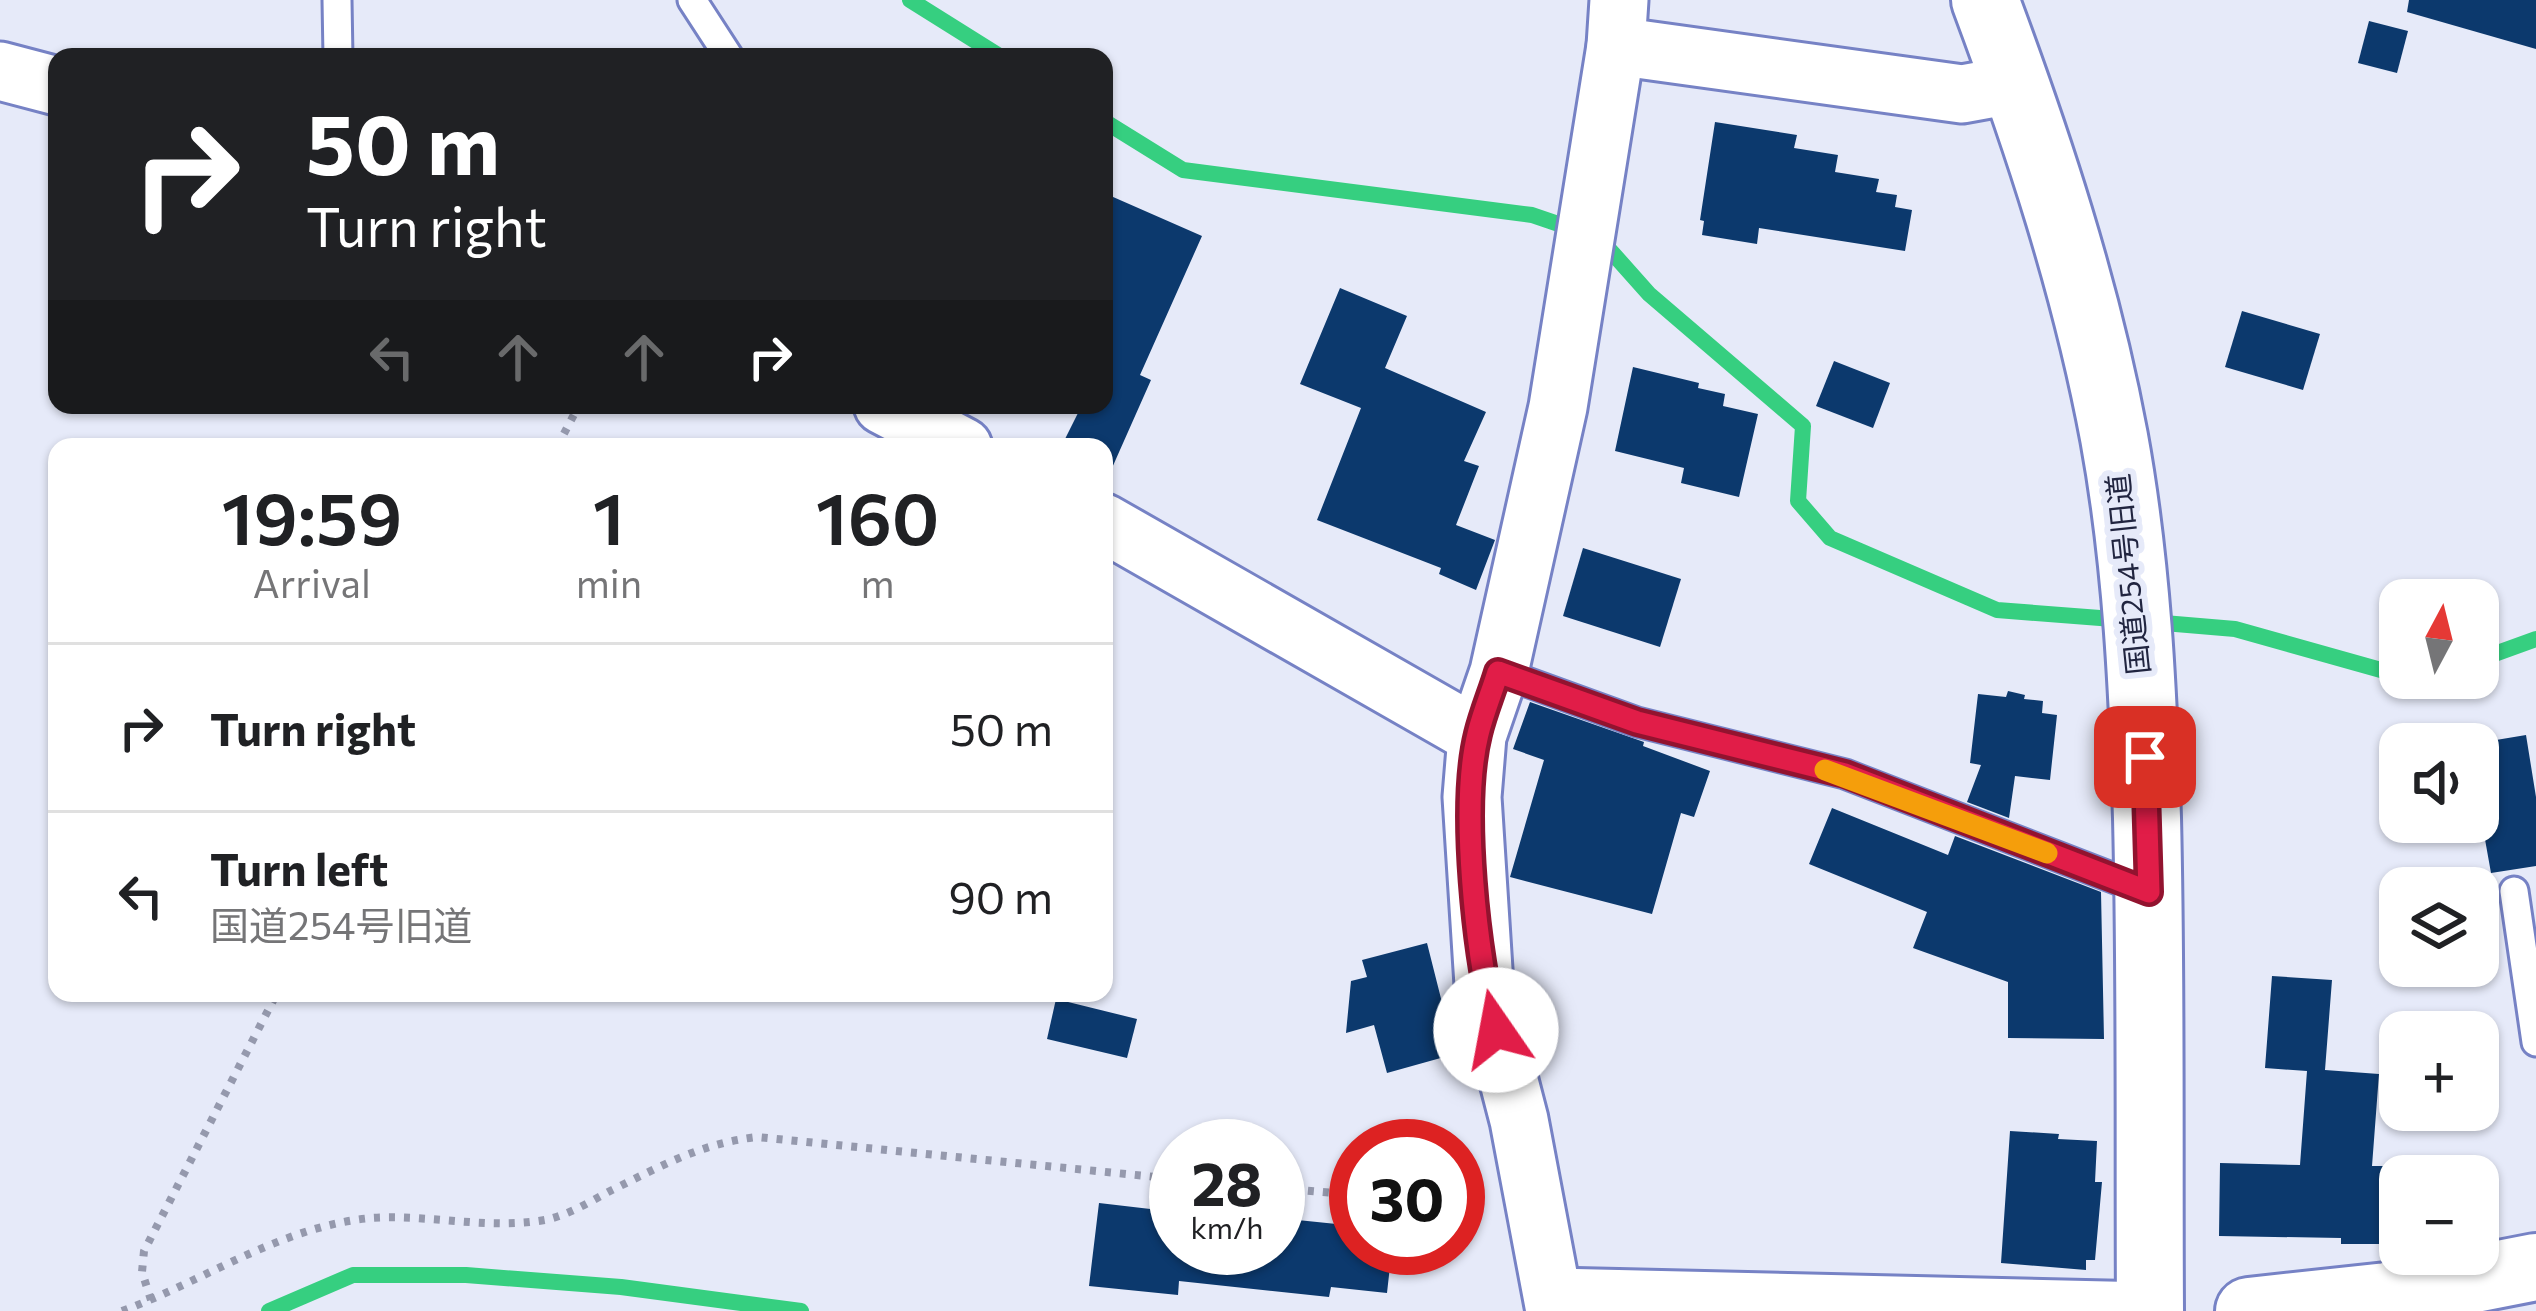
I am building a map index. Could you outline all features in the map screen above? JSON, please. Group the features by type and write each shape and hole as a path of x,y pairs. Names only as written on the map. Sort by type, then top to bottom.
{"street":[{"name":"国道254号旧道","path":"1985,0 2017,84 2081,287 2114,439 2134,582 2144,712 2149,892 2150,1311"},
{"path":"2017,84 1962,94 1617,23 1558,406 1498,672 1477,736 1472,797 1484,985 1519,1120 1555,1304 2150,1311"},
{"path":"0,71 48,84"},
{"path":"900,414 946,438"},
{"path":"1113,528 1477,736"},
{"path":"2249,1311 2386,1296 2536,1267"}],"lane":[{"path":"337,0 338,48"},
{"path":"692,0 723,48"},
{"path":"1498,672 1637,722 1845,774 2149,892"},
{"path":"2514,891 2536,1042"}],"path":[{"path":"152,1300 142,1271 144,1251 272,1002"},
{"path":"122,1311 230,1262 345,1222 549,1219 681,1154 718,1141 757,1137 1149,1176"}],"building":[{"path":"2409,0 2536,0 2536,49 2407,12"},
{"path":"2369,21 2408,31 2397,73 2358,63"},
{"path":"1715,122 1797,135 1794,148 1838,155 1835,172 1879,179 1876,192 1897,195 1895,207 1912,210 1905,251 1759,228 1757,244 1702,235 1704,221 1700,220"},
{"path":"1113,197 1202,236 1140,375 1151,380 1113,466 1113,438 1066,438 1078,414 1113,414"},
{"path":"1340,288 1407,316 1385,368 1486,412 1464,461 1479,466 1456,525 1495,540 1476,590 1439,574 1441,568 1317,520 1361,408 1300,384"},
{"path":"2242,311 2320,334 2303,390 2225,367"},
{"path":"1834,361 1890,383 1873,428 1816,406"},
{"path":"1633,367 1699,383 1698,388 1725,394 1723,406 1758,414 1739,497 1681,483 1684,468 1615,451"},
{"path":"1583,548 1681,579 1660,647 1563,616"},
{"path":"2008,691 2043,701 2042,713 2057,715 2050,780 2015,776 2009,818 1967,802 1981,765 1970,763 1978,694 2006,697"},
{"path":"1530,702 1710,771 1694,817 1681,813 1652,914 1510,877 1544,760 1513,749"},
{"path":"2526,735 2536,797 2536,866 2499,872 2499,867 2490,867 2486,843 2499,843 2499,740"},
{"path":"1832,808 1948,855 1955,836 2101,892 2104,1039 2008,1038 2008,982 1913,948 1927,912 1809,864"},
{"path":"1427,943 1455,1054 1387,1073 1374,1025 1346,1033 1351,981 1367,977 1362,960"},
{"path":"2272,976 2332,980 2325,1070 2379,1074 2372,1166 2379,1166 2379,1244 2341,1244 2341,1238 2219,1236 2220,1163 2300,1165 2307,1071 2265,1068"},
{"path":"1055,1002 1137,1019 1127,1058 1047,1039"},
{"path":"2010,1131 2097,1141 2095,1182 2102,1182 2095,1260 2086,1260 2086,1270 2001,1263"},
{"path":"1099,1203 1149,1209 1149,1275 1305,1275 1305,1221 1329,1223 1329,1275 1389,1275 1387,1293 1331,1287 1329,1297 1179,1281 1178,1295 1089,1286"}],"waterway":[{"path":"910,0 987,48"},
{"path":"1113,127 1183,170 1532,215 1576,230"},
{"path":"1600,239 1649,294 1803,426 1798,501 1830,538 1997,610 2126,620"},
{"path":"2152,622 2235,629 2379,669"},
{"path":"2499,652 2536,639"},
{"path":"269,1311 353,1275 466,1275 621,1287 801,1311"}],"slow traffic":[{"path":"1825,770 2047,853"}],"route":[{"path":"1496,1030 1484,985 1472,797 1477,736 1498,672 1637,722 1845,774 2149,892 2145,757"}]}
